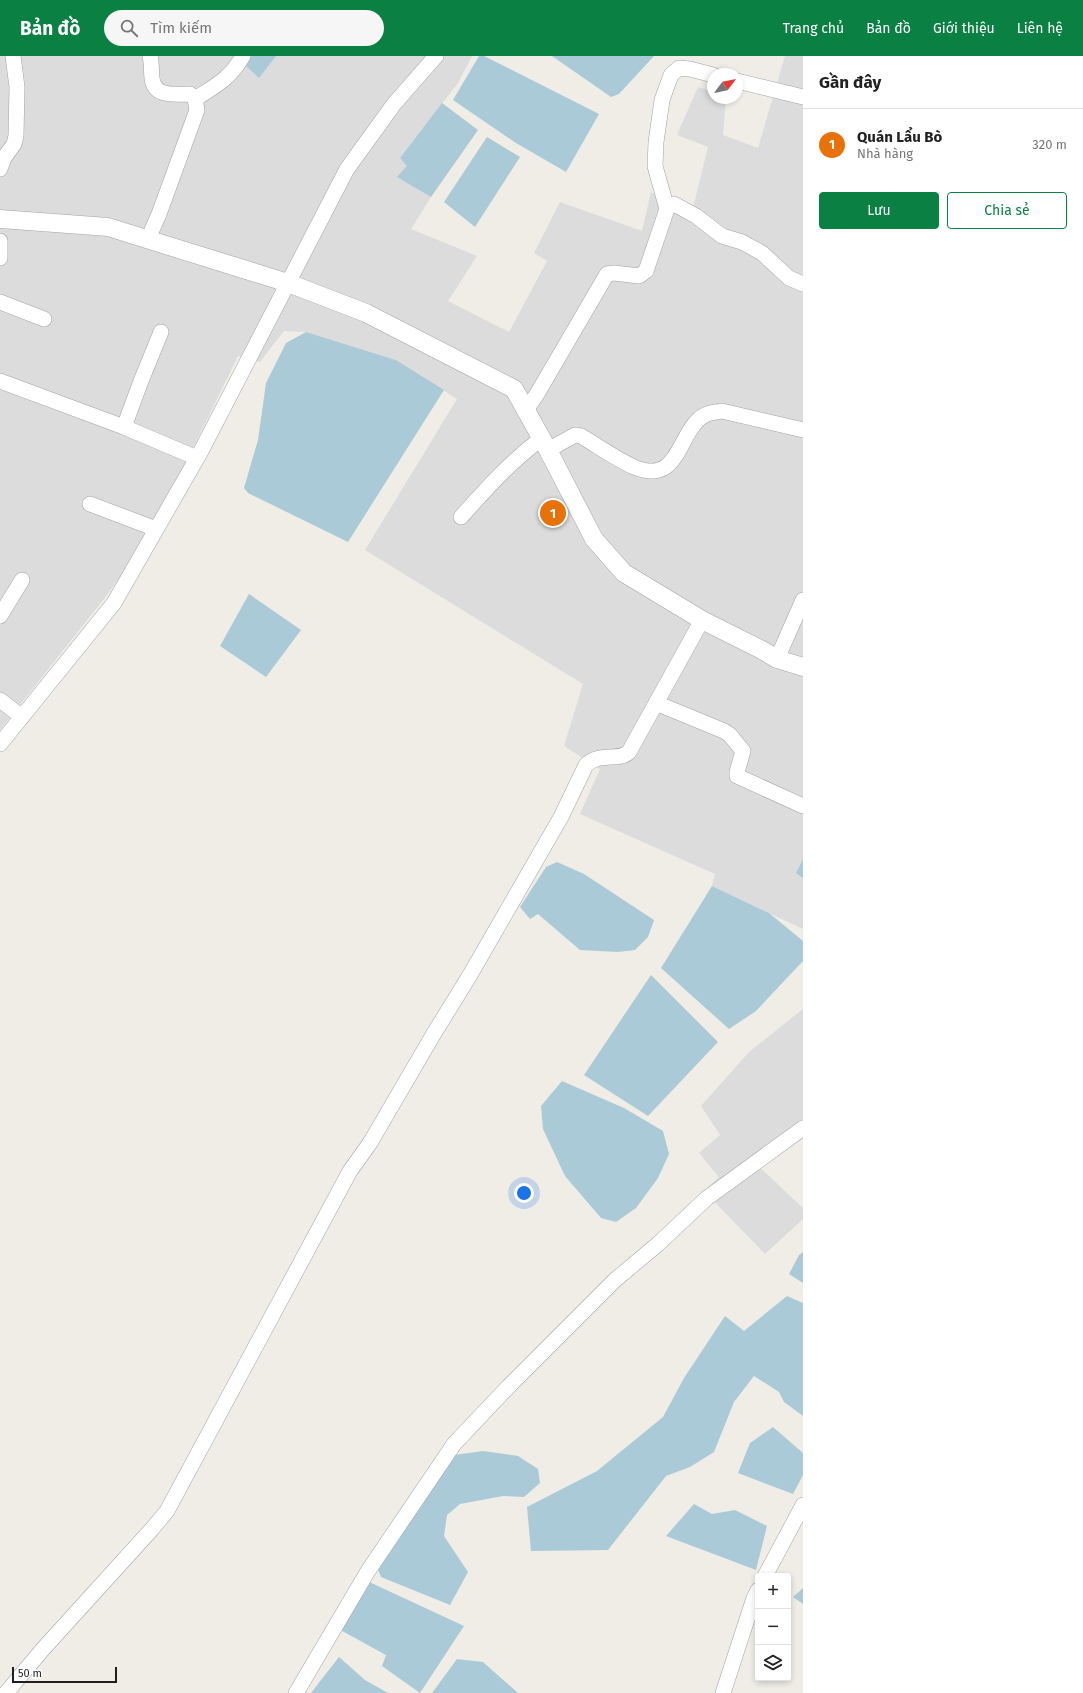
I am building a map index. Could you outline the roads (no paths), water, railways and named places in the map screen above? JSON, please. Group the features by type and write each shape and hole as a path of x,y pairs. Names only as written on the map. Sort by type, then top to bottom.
{"street":[{"path":"0,169 4,158 14,144 16,136 17,87 12,56"},
{"path":"148,239 159,214 197,110 195,99 190,94 161,93 158,91 152,80 150,56"},
{"path":"195,99 226,80 243,56"},
{"path":"0,744 114,603 197,458 348,169 394,104 436,56"},
{"path":"526,410 537,394 607,274 614,273 639,276 646,271 667,209 655,166 656,142 662,100 671,75 682,62 690,69 707,73"},
{"path":"743,82 803,97"},
{"path":"667,209 674,204 696,216 722,236 742,242 762,253 789,278 803,284"},
{"path":"0,219 108,227 288,283 366,313 514,389 545,444 594,539 624,573 702,620 777,659 803,667"},
{"path":"0,241 0,258"},
{"path":"0,302 44,319"},
{"path":"124,427 161,332"},
{"path":"0,381 124,427 197,458"},
{"path":"461,517 493,480 522,453 575,434 634,467 651,471 661,471 669,465 698,420 709,413 722,411 803,430"},
{"path":"90,504 156,529"},
{"path":"0,616 22,580"},
{"path":"777,659 803,600"},
{"path":"6,1693 167,1511 350,1171 370,1143 478,962 561,817 586,765 591,760 598,757 625,755 633,746 702,620"},
{"path":"0,700 22,716"},
{"path":"656,703 730,735 743,751 737,776 803,806"},
{"path":"296,1693 368,1571 454,1444 509,1386 615,1280 658,1244 707,1198 803,1128"},
{"path":"767,1573 803,1505"},
{"path":"723,1693 755,1596"}],"water":[{"path":"248,56 276,56 259,78 243,63"},
{"path":"479,56 484,56 599,114 566,172 516,143 453,100"},
{"path":"552,56 654,56 619,94 611,97"},
{"path":"442,103 478,130 431,197 397,177 407,166 400,158"},
{"path":"487,137 520,157 475,227 444,202"},
{"path":"306,332 396,360 444,390 348,542 248,493 244,488 258,440 266,383 286,343"},
{"path":"249,594 301,630 266,677 220,646"},
{"path":"803,859 803,878 796,873"},
{"path":"557,862 584,874 654,920 648,937 635,950 618,952 580,950 538,914 530,919 520,907 546,867"},
{"path":"712,886 769,913 803,941 803,961 756,1011 729,1029 661,968"},
{"path":"651,975 718,1042 648,1116 584,1075"},
{"path":"562,1081 624,1108 663,1131 669,1154 658,1178 636,1208 616,1222 601,1218 565,1176 543,1129 541,1106"},
{"path":"803,1252 803,1283 789,1274 799,1255"},
{"path":"787,1296 803,1303 803,1416 784,1402 779,1392 754,1376 734,1402 714,1452 690,1467 666,1476 608,1550 531,1551 527,1507 597,1471 663,1417 684,1378 725,1316 744,1331"},
{"path":"773,1427 803,1453 803,1475 793,1494 738,1473 750,1443"},
{"path":"483,1451 518,1456 538,1469 540,1483 524,1497 503,1496 460,1504 447,1515 444,1536 468,1572 450,1605 381,1577 377,1567 447,1456"},
{"path":"694,1504 712,1514 735,1510 767,1526 756,1570 666,1536"},
{"path":"365,1580 464,1626 420,1693 382,1666 386,1655 333,1626"},
{"path":"803,1588 803,1604 793,1597"},
{"path":"339,1657 365,1680 388,1693 311,1693"},
{"path":"457,1659 483,1662 518,1693 432,1693"}],"place":[{"name":"Quán Lẩu Bò","path":"553,513"}]}
